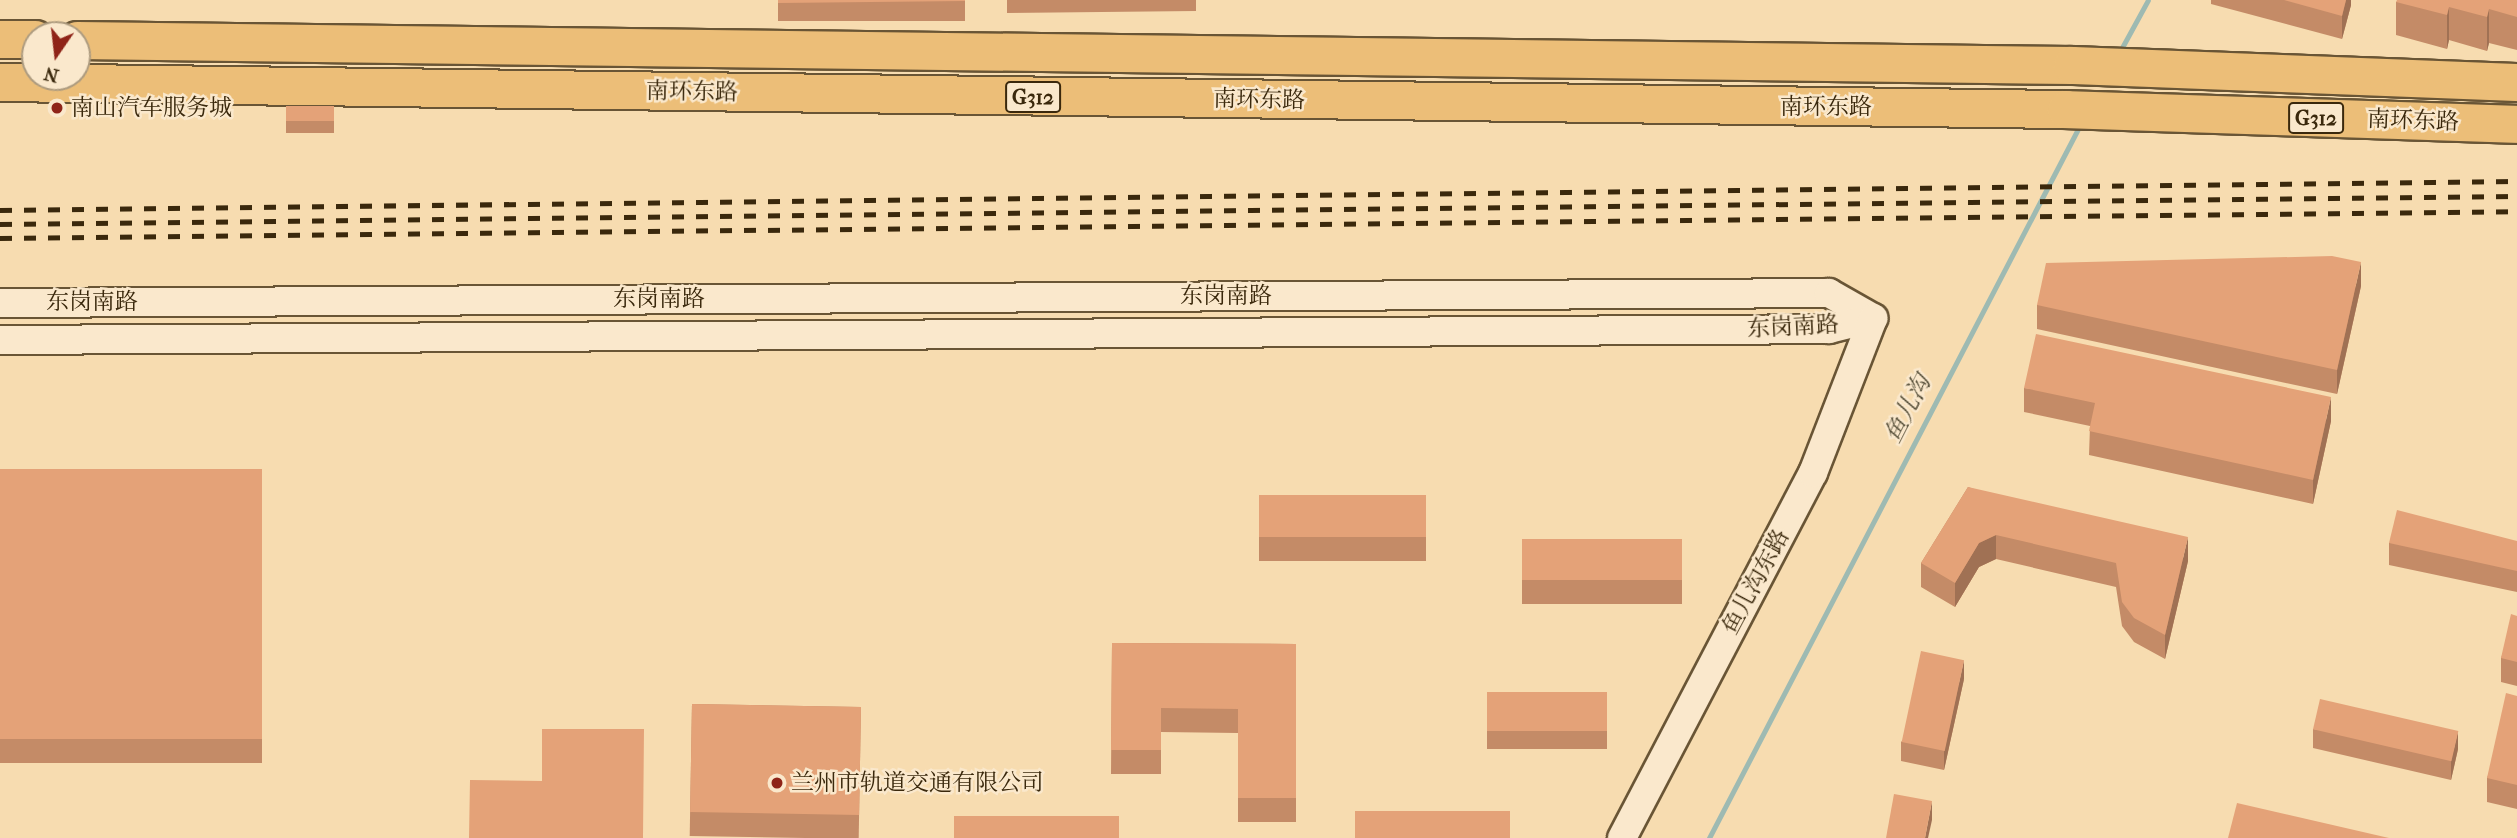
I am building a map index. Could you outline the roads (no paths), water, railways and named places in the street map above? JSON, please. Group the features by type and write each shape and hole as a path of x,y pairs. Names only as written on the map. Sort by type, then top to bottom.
{"highway":[{"path":"0,39 21,39"},
{"name":"南环东路","path":"91,40 2090,66 2517,82"},
{"path":"758,93 759,47"},
{"name":"南环东路","path":"0,82 2066,109 2517,124"}],"street":[{"name":"东岗南路","path":"0,303 1829,293 1873,318"},
{"name":"东岗南路","path":"0,340 1815,330 1873,318"},
{"name":"鱼儿沟东路","path":"1622,838 1813,473 1873,318"}],"waterway":[{"name":"鱼儿沟","path":"2119,53 2148,0"},
{"name":"鱼儿沟","path":"1709,838 2081,123"}],"railway":[{"path":"0,210 2517,181"},
{"path":"0,224 2517,196"},
{"path":"0,238 2517,211"}],"place":[{"name":"南山汽车服务城","path":"57,108"},
{"name":"兰州市轨道交通有限公司","path":"777,783"}]}
